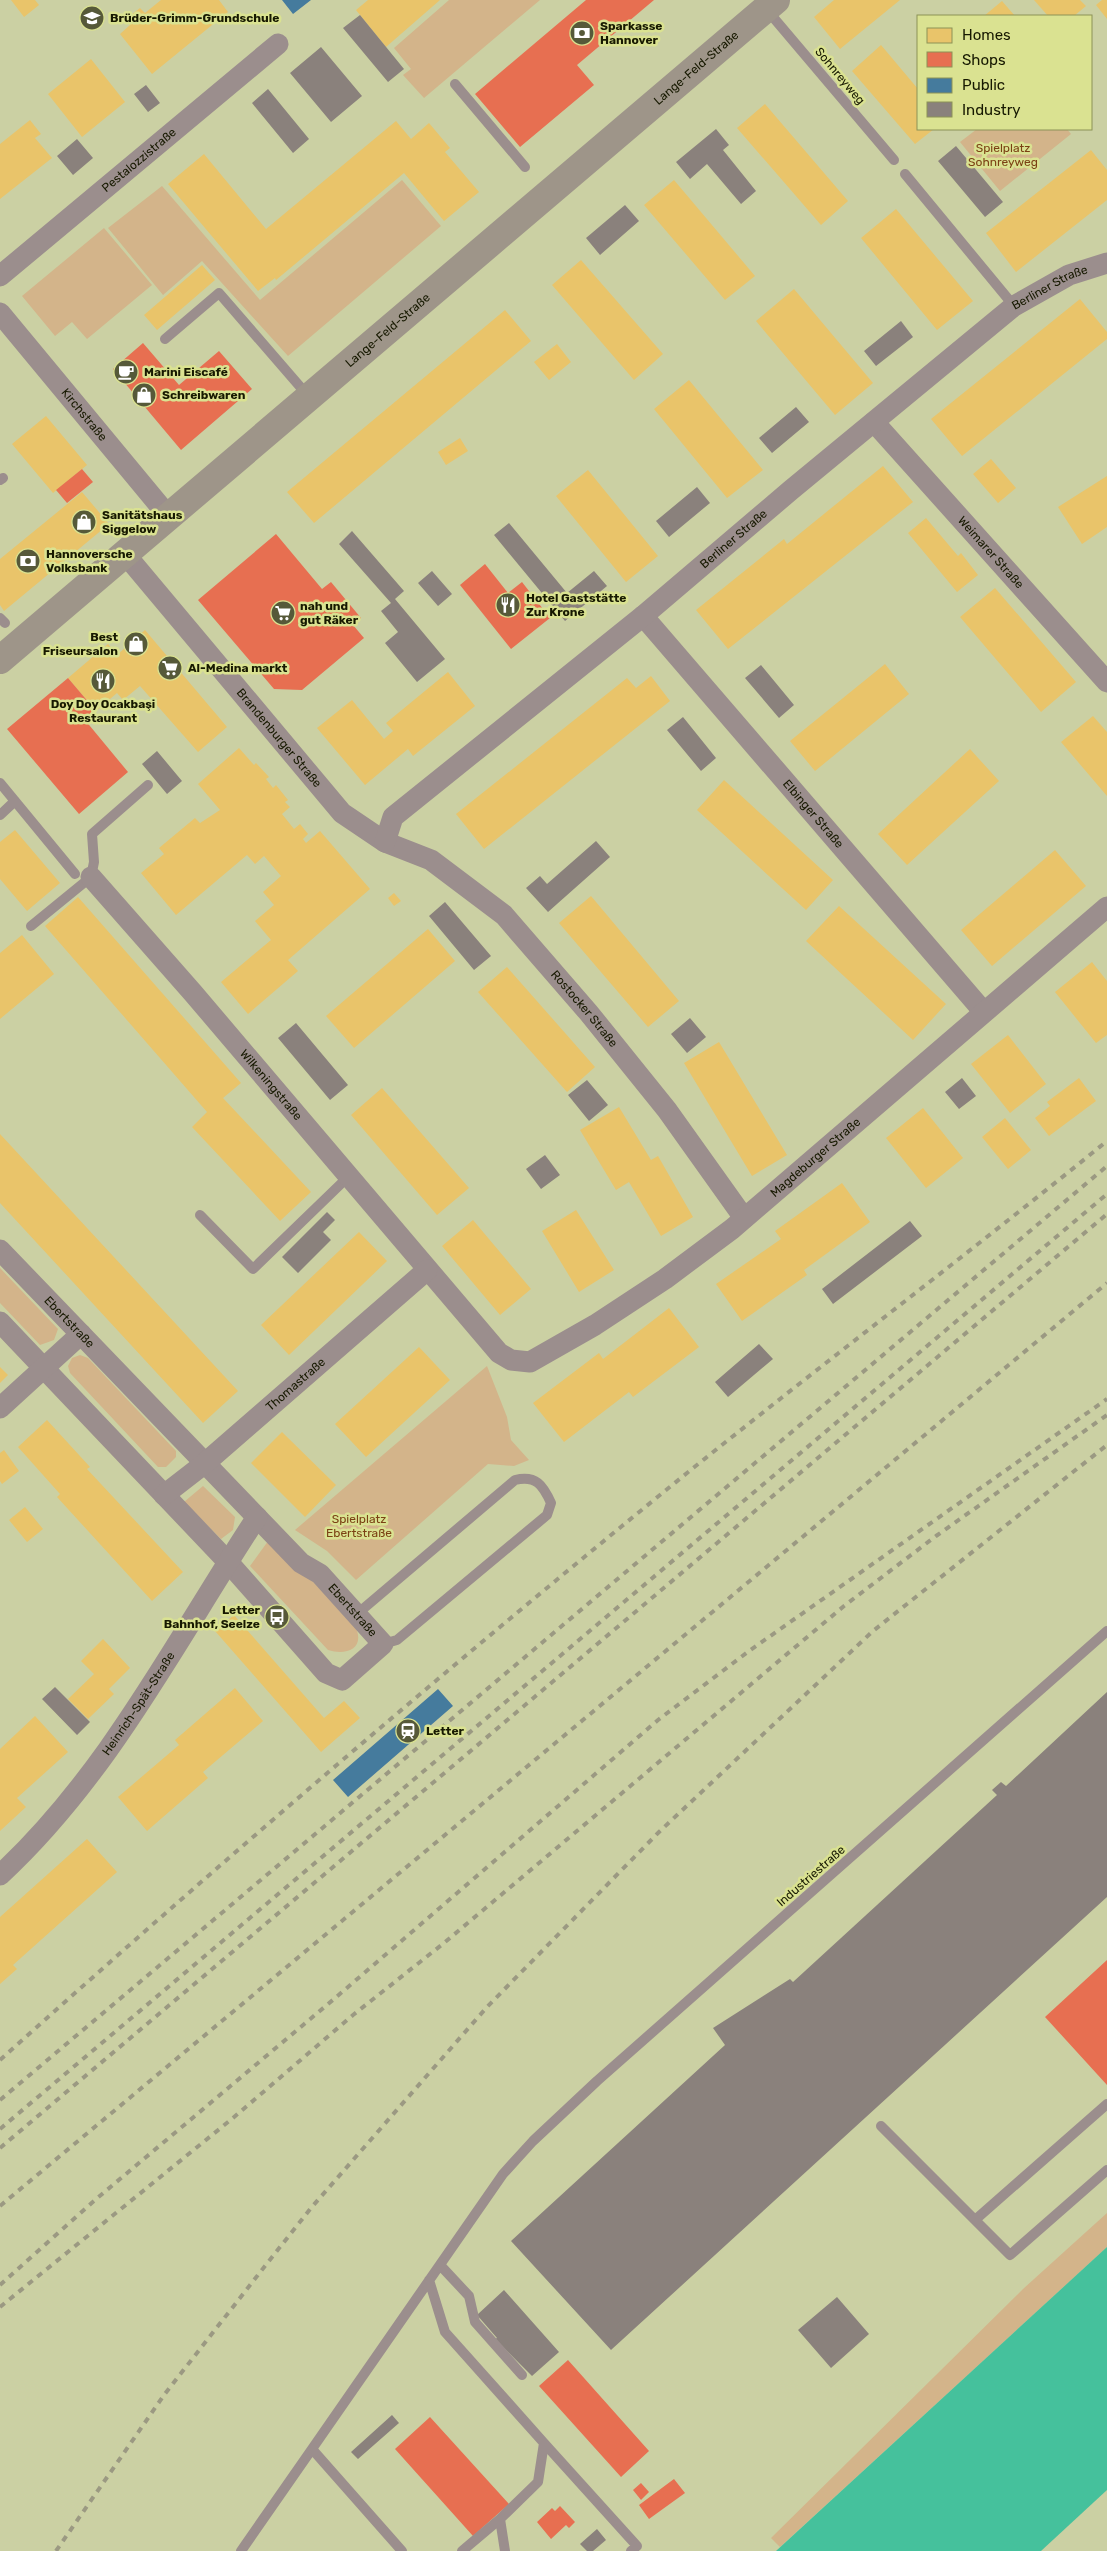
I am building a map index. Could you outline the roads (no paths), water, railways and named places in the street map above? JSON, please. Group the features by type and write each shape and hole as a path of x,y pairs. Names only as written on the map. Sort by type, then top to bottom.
{"street":[{"name":"Lange-Feld-Straße","path":"0,660 771,4"},
{"name":"Pestalozzistraße","path":"0,276 278,44"},
{"name":"Berliner Straße","path":"385,842 393,817 643,616 791,490 1014,306 1069,275 1107,264"},
{"name":"Kirchstraße","path":"0,313 170,517"},
{"name":"Weimarer Straße","path":"874,422 1107,682"},
{"name":"Brandenburger Straße","path":"125,554 342,813 385,842"},
{"name":"Elbinger Straße","path":"643,616 984,1011"},
{"name":"Rostocker Straße","path":"385,842 431,860 504,915 588,1012 667,1110 744,1218"},
{"name":"Wilkeningstraße","path":"83,875 348,1176 499,1354"},
{"name":"Magdeburger Straße","path":"499,1354 511,1360 530,1362 595,1324 665,1279 744,1218 1107,907"},
{"name":"Ebertstraße","path":"0,1250 301,1563 320,1574 383,1644 342,1680 326,1673 228,1562 0,1322"},
{"name":"Thomastraße","path":"164,1495 204,1464 427,1270"},
{"path":"0,1408 81,1334"},
{"name":"Heinrich-Spät-Straße","path":"0,1875 28,1849 81,1788 130,1719 257,1517"}],"lane":[{"name":"Sohnreyweg","path":"771,4 894,160"},
{"path":"455,84 525,167"},
{"path":"905,174 1014,306"},
{"path":"165,339 219,293 309,398"},
{"name":"Wilkeningstraße","path":"0,783 83,875"},
{"path":"31,926 94,862 92,834 148,785"},
{"path":"0,815 15,801"},
{"path":"200,1215 253,1269 348,1176"},
{"path":"356,1614 516,1480 527,1477 537,1481 551,1503 547,1515 397,1640 383,1644"},
{"name":"Industriestraße","path":"241,2551 503,2174 533,2141 597,2081 1107,1631"},
{"path":"974,2220 1107,2104"},
{"path":"881,2126 1010,2255 1107,2170"},
{"path":"440,2265 469,2296 475,2322 522,2375"},
{"path":"429,2280 445,2332 637,2546 631,2551"},
{"path":"462,2551 500,2519 538,2482 544,2444"},
{"path":"312,2448 402,2551"},
{"path":"500,2519 506,2551"}],"railway":[{"path":"0,2060 254,1836 512,1617 687,1473 1107,1141"},
{"path":"0,2100 1107,1166"},
{"path":"0,2129 1107,1194"},
{"path":"0,2148 1107,1214"},
{"path":"0,2206 1107,1283"},
{"path":"0,2285 95,2200 334,1999 658,1720 749,1651 1107,1399"},
{"path":"0,2307 233,2118 353,2015 444,1943 844,1606 936,1536 1107,1415"},
{"path":"56,2551 164,2395 265,2266 311,2208 487,2007 659,1832 873,1631 1107,1445"}],"place":[{"name":"Brüder-Grimm-Grundschule","path":"92,18"},
{"name":"Sparkasse Hannover","path":"582,33"},
{"name":"Marini Eiscafé","path":"126,372"},
{"name":"Schreibwaren","path":"144,395"},
{"name":"Sanitätshaus Siggelow","path":"84,522"},
{"name":"Hannoversche Volksbank","path":"28,561"},
{"name":"Hotel Gaststätte Zur Krone","path":"508,605"},
{"name":"nah und gut Räker","path":"283,613"},
{"name":"Best Friseursalon","path":"136,644"},
{"name":"Al-Medina markt","path":"170,668"},
{"name":"Doy Doy Ocakbaşi Restaurant","path":"103,681"},
{"name":"Letter Bahnhof, Seelze","path":"277,1617"},
{"name":"Letter","path":"408,1731"}],"park label":[{"name":"Spielplatz Sohnreyweg","path":"1003,155"},
{"name":"Spielplatz Ebertstraße","path":"359,1526"}]}
